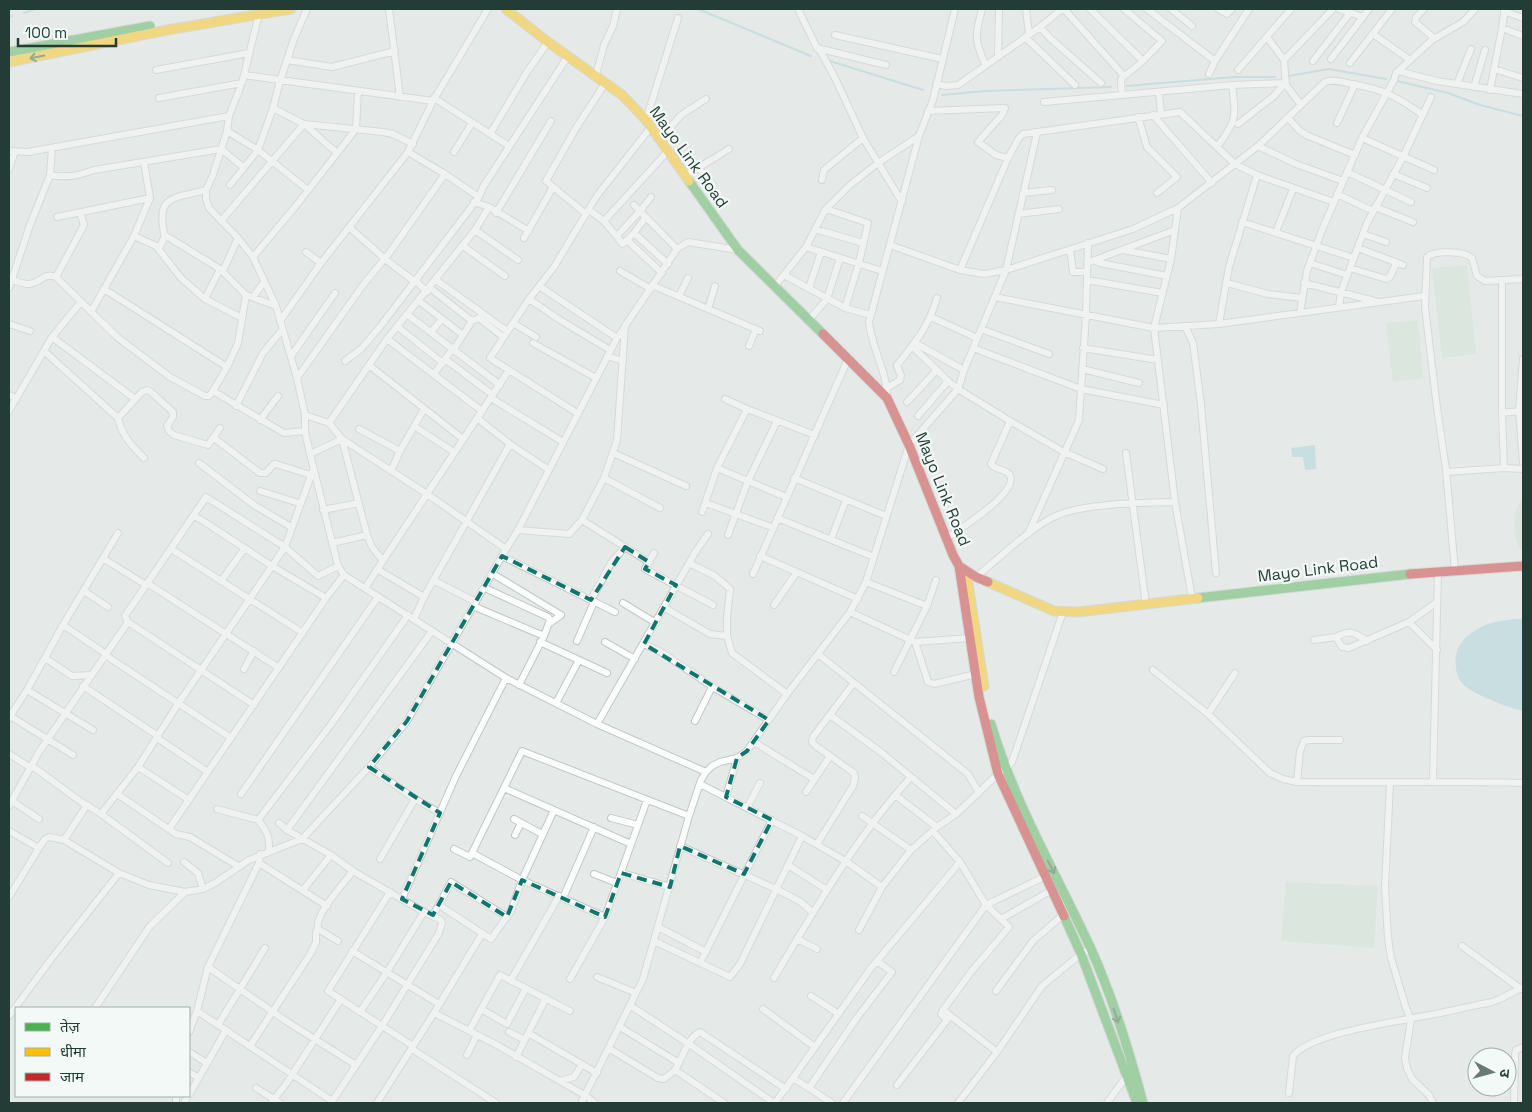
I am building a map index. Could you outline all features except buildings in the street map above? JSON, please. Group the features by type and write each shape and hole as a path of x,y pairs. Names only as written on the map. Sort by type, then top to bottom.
{"main road":[{"path":"9,52 251,9"},
{"path":"9,62 167,30 287,9"},
{"name":"Mayo Link Road","path":"506,9 622,95 648,123 738,250 887,398 910,445 946,538 963,568 976,577 1054,611 1078,612 1384,576 1523,566"},
{"path":"963,568 970,638 990,750 1030,824 1091,949 1105,982 1143,1103"},
{"path":"963,568 987,705 1002,772 1081,954 1137,1103"}],"street":[{"path":"230,185 258,150 287,60 307,9"},
{"path":"389,9 400,97"},
{"path":"280,321 349,227 408,152 433,100 488,9"},
{"path":"596,75 617,9"},
{"path":"798,9 836,80 863,138 902,202"},
{"path":"887,398 887,388 870,332 871,315 920,136 933,100 955,9"},
{"path":"982,9 976,38 977,47 985,64"},
{"path":"998,56 999,9"},
{"path":"1026,9 1027,35 1075,85"},
{"path":"936,85 958,84 1063,9 1123,78 1122,93"},
{"path":"1090,9 1143,61"},
{"path":"1123,78 1162,42 1124,9"},
{"path":"1137,19 1146,9 1215,61"},
{"path":"1171,9 1192,26"},
{"path":"1218,9 1227,14 1232,9"},
{"path":"1209,74 1215,61 1249,9"},
{"path":"1238,70 1291,9"},
{"path":"1284,60 1333,9"},
{"path":"1339,9 1363,17"},
{"path":"1331,59 1369,9"},
{"path":"1350,63 1392,9"},
{"path":"1424,9 1416,17 1415,22 1434,38"},
{"path":"1300,312 1304,283 1316,245 1362,138 1396,75 1434,38 1463,22 1473,10"},
{"path":"1490,90 1505,10 1523,18"},
{"path":"1313,61 1350,12"},
{"path":"259,14 242,83 229,116 227,131 206,190 206,199 209,208 238,238 253,257 276,306 297,378 305,415 305,431 312,471 338,566 344,574 506,678 597,724 706,772"},
{"path":"577,413 490,358 529,299 554,267 596,197 648,123 678,18"},
{"path":"1040,27 1101,83"},
{"path":"1502,28 1523,36"},
{"path":"1373,34 1410,60"},
{"path":"835,35 942,59"},
{"path":"1267,37 1284,60 1285,81 1301,105"},
{"path":"490,134 527,72 548,42"},
{"path":"819,50 886,65"},
{"path":"1457,84 1471,50"},
{"path":"1474,87 1485,50"},
{"path":"287,60 332,68 395,51"},
{"path":"156,70 249,53"},
{"path":"345,361 361,349 479,197 483,187 568,56"},
{"path":"1494,70 1523,78"},
{"path":"244,75 433,100 509,146"},
{"path":"1396,75 1415,76 1523,94"},
{"path":"1044,102 1122,93 1159,92 1285,81"},
{"path":"1238,124 1274,96 1285,81"},
{"path":"890,245 960,270 984,274 1006,270 1133,229 1178,208 1212,183 1258,146 1325,82 1337,81 1355,84 1387,93 1423,115"},
{"path":"606,82 576,128 546,181 588,212 604,221 622,244 634,233 646,217"},
{"path":"159,98 242,83"},
{"path":"1337,123 1355,84"},
{"path":"1217,147 1234,122 1232,85"},
{"path":"253,257 356,129 358,91"},
{"path":"1159,92 1161,114"},
{"path":"1340,306 1341,292 1363,234 1374,209 1403,157 1430,97"},
{"path":"660,140 681,116 706,99"},
{"path":"273,108 304,124 337,152"},
{"path":"928,111 1005,108 1002,115 978,142 996,155 1008,158"},
{"path":"960,270 1008,158 1022,134 1037,134 1180,112 1235,164 1293,189 1334,202"},
{"path":"1153,115 1212,183"},
{"path":"9,169 12,151 28,152 229,116"},
{"path":"1138,117 1147,147 1177,177 1157,193"},
{"path":"1288,118 1306,135 1355,155"},
{"path":"496,213 551,121"},
{"path":"454,152 472,122"},
{"path":"304,124 393,134 413,144"},
{"path":"221,221 304,124"},
{"path":"227,131 258,150 308,190"},
{"path":"581,1103 610,1049 643,979 689,816 706,772 720,762 737,758 747,751 787,694 850,612 866,582 910,445 958,388 1006,270 1037,134"},
{"path":"775,286 806,247 826,210 850,185 878,163 920,136"},
{"path":"822,180 824,170 863,138"},
{"path":"1362,138 1434,170"},
{"path":"1258,146 1296,164 1343,181"},
{"path":"9,288 10,279 50,175 52,148"},
{"path":"221,149 243,168"},
{"path":"50,175 64,178 94,170 221,149"},
{"path":"685,176 729,149"},
{"path":"604,221 668,151"},
{"path":"408,152 479,197"},
{"path":"92,312 134,236 150,198 144,162"},
{"path":"699,168 713,185"},
{"path":"1347,172 1411,202"},
{"path":"297,378 445,174"},
{"path":"1393,174 1427,188"},
{"path":"1219,324 1229,267 1257,175"},
{"path":"524,238 552,187"},
{"path":"1276,232 1293,189"},
{"path":"159,249 165,236 161,218 165,205 170,200 206,190"},
{"path":"1023,193 1052,190"},
{"path":"1337,194 1414,222"},
{"path":"617,236 651,197"},
{"path":"57,217 150,198"},
{"path":"474,202 489,208 529,231"},
{"path":"634,205 677,249"},
{"path":"329,423 388,339 476,230 489,208"},
{"path":"1178,208 1171,259 1154,328 1176,502 1192,598"},
{"path":"1018,214 1059,209"},
{"path":"826,210 868,223 845,308"},
{"path":"56,277 84,224 80,212"},
{"path":"1242,222 1354,258"},
{"path":"349,227 385,259 472,321"},
{"path":"815,229 863,243"},
{"path":"476,230 518,260"},
{"path":"1087,263 1175,230"},
{"path":"634,233 668,264"},
{"path":"1363,234 1386,242"},
{"path":"134,236 159,249 181,278 205,299 242,318"},
{"path":"165,236 221,270 249,296 276,306"},
{"path":"205,299 238,238"},
{"path":"627,240 662,272"},
{"path":"9,897 39,848 50,837 64,840 119,873 149,884 185,892 203,889 260,854 302,839 369,767 407,722 518,530 617,338 677,249 688,242 738,250"},
{"path":"1028,534 1079,420 1086,314 1088,244"},
{"path":"463,246 506,276"},
{"path":"806,247 882,270"},
{"path":"1350,268 1386,279 1390,277 1399,264 1358,248"},
{"path":"1070,249 1074,272 1087,272"},
{"path":"1123,250 1171,259"},
{"path":"306,252 321,264"},
{"path":"809,288 821,252"},
{"path":"1455,571 1446,472 1436,408 1424,296 1427,257 1433,253 1464,253 1472,258 1478,276 1481,279 1488,282 1523,279"},
{"path":"809,320 827,299 840,258"},
{"path":"1094,260 1100,263 1167,276"},
{"path":"1310,262 1347,275"},
{"path":"620,271 653,287 679,296 758,330 749,346"},
{"path":"10,279 26,284 34,283 47,275 56,277 116,337 170,377 205,396 210,396 214,391 227,368 238,343 242,318 249,296 264,282"},
{"path":"784,275 845,308 871,315"},
{"path":"679,296 688,278"},
{"path":"436,280 505,334"},
{"path":"1087,280 1163,293"},
{"path":"1502,281 1504,468"},
{"path":"1227,283 1268,294 1302,298"},
{"path":"1304,283 1379,302"},
{"path":"539,286 617,338"},
{"path":"708,309 715,286"},
{"path":"104,289 227,368"},
{"path":"290,356 335,292"},
{"path":"995,297 1154,328 1219,324 1424,296"},
{"path":"887,388 896,383 902,376 897,365 914,345 931,317 937,298"},
{"path":"529,299 623,361"},
{"path":"419,301 463,335"},
{"path":"9,411 52,338 81,302"},
{"path":"408,314 500,384"},
{"path":"931,317 978,338"},
{"path":"434,374 472,321 480,318 505,334"},
{"path":"431,332 442,319"},
{"path":"513,323 534,340 596,378"},
{"path":"9,324 30,331"},
{"path":"518,530 569,534 582,520 604,478 617,440 625,326"},
{"path":"1185,326 1193,342 1200,396 1216,573"},
{"path":"398,327 492,397 563,442"},
{"path":"981,329 1049,354"},
{"path":"236,406 264,353 282,330"},
{"path":"52,338 135,399"},
{"path":"388,339 482,411"},
{"path":"914,345 964,370"},
{"path":"914,345 948,381 958,388 1064,452 1102,469"},
{"path":"973,348 1081,389 1164,405"},
{"path":"1084,348 1158,360"},
{"path":"44,351 118,418 128,442 144,458"},
{"path":"752,574 848,359"},
{"path":"1523,359 1520,411 1523,463"},
{"path":"370,366 463,439"},
{"path":"1082,368 1139,383"},
{"path":"365,588 509,370"},
{"path":"907,402 937,370"},
{"path":"918,416 948,381"},
{"path":"118,418 142,392 147,390 173,412 173,417 168,426 169,431 174,435 195,440 205,446 210,444 220,428"},
{"path":"214,391 236,406 284,432 305,431"},
{"path":"9,395 16,398"},
{"path":"260,420 278,396"},
{"path":"725,399 815,435"},
{"path":"391,471 424,409"},
{"path":"702,512 717,468 747,409"},
{"path":"1502,413 1520,411"},
{"path":"305,415 329,423 342,438 506,549"},
{"path":"477,418 510,444 549,470"},
{"path":"728,536 748,481 777,421"},
{"path":"946,538 983,514 998,501 1010,483 1011,477 1009,474 993,467 991,464 1010,421"},
{"path":"414,426 454,452"},
{"path":"359,429 400,451"},
{"path":"214,438 260,473 266,473 274,464 312,471"},
{"path":"310,454 342,438"},
{"path":"342,438 367,535 372,547 383,561"},
{"path":"258,820 411,617 434,580 510,444"},
{"path":"612,453 686,486"},
{"path":"1126,453 1146,604"},
{"path":"199,463 254,505 291,527"},
{"path":"717,468 786,497"},
{"path":"1446,472 1504,468 1523,469"},
{"path":"102,814 138,767 178,704 285,547 312,471"},
{"path":"604,478 660,508"},
{"path":"794,478 886,516"},
{"path":"260,491 300,503"},
{"path":"254,704 128,622 125,616 206,497 285,547 318,576 338,566"},
{"path":"831,539 846,500"},
{"path":"323,510 359,502"},
{"path":"706,502 774,528"},
{"path":"976,577 1028,534 1058,515 1090,508 1176,502"},
{"path":"193,516 326,598"},
{"path":"777,518 874,557"},
{"path":"582,520 649,562"},
{"path":"73,755 9,717 27,690 118,533"},
{"path":"597,724 665,608 676,585 708,534"},
{"path":"332,543 367,535"},
{"path":"578,641 593,601 611,563 625,546"},
{"path":"221,581 246,548"},
{"path":"171,549 303,633"},
{"path":"654,553 645,569 713,605"},
{"path":"502,556 615,612"},
{"path":"760,556 858,599"},
{"path":"104,559 226,633 279,668"},
{"path":"689,563 715,576 730,588 727,636 732,653 787,694"},
{"path":"377,569 424,597"},
{"path":"1433,781 1438,571"},
{"path":"774,605 797,572"},
{"path":"169,829 344,574"},
{"path":"493,574 561,615 550,623 519,685"},
{"path":"434,580 474,604 544,636"},
{"path":"894,672 912,641 936,580"},
{"path":"866,582 927,606"},
{"path":"485,588 548,618 550,623"},
{"path":"84,591 108,607"},
{"path":"242,794 378,596"},
{"path":"1336,637 1342,647 1347,648 1409,622 1437,602"},
{"path":"623,603 656,623"},
{"path":"665,608 704,631 727,636"},
{"path":"850,612 912,641 970,638"},
{"path":"859,930 882,887 911,850 956,814 1012,762 1063,612"},
{"path":"39,818 10,804 65,712 128,622"},
{"path":"1409,622 1437,650"},
{"path":"63,625 231,738"},
{"path":"287,830 432,631"},
{"path":"1314,640 1336,637 1350,632 1367,641"},
{"path":"912,641 928,682 934,684 976,674"},
{"path":"540,642 607,673"},
{"path":"605,642 635,659"},
{"path":"644,644 661,652 712,687 769,720"},
{"path":"244,669 254,651"},
{"path":"818,654 853,684 968,774 979,793"},
{"path":"45,658 72,676 91,675"},
{"path":"556,703 579,660"},
{"path":"1153,670 1208,714 1270,772 1283,779 1297,782 1390,783 1433,781 1523,783"},
{"path":"1208,714 1235,673"},
{"path":"402,899 456,776 506,678"},
{"path":"817,844 855,782 854,773 816,746 812,742 813,737 853,684"},
{"path":"83,686 208,772"},
{"path":"695,721 712,687"},
{"path":"27,690 93,730"},
{"path":"830,715 882,753 956,814"},
{"path":"1297,782 1300,751 1304,742 1309,740 1340,740"},
{"path":"754,742 814,779"},
{"path":"454,849 470,857 522,751 689,816"},
{"path":"9,754 102,814 168,863"},
{"path":"806,792 830,756"},
{"path":"726,797 737,758"},
{"path":"138,767 189,800"},
{"path":"369,767 415,799 440,813"},
{"path":"774,978 827,890 873,824 911,777"},
{"path":"747,808 760,783"},
{"path":"1390,783 1385,887 1388,938 1406,1008 1411,1019 1405,1058 1407,1068 1412,1079 1429,1095 1433,1103"},
{"path":"700,784 817,844 847,862 882,887"},
{"path":"504,788 631,844"},
{"path":"118,794 176,834 190,838 238,866"},
{"path":"895,795 935,829 960,862 986,905 1009,927 971,972 941,1014 947,1020 897,1085"},
{"path":"380,859 415,799"},
{"path":"570,979 605,917 647,800"},
{"path":"64,840 87,806"},
{"path":"217,809 258,820 266,829 268,835 268,851"},
{"path":"439,905 491,939 511,910 522,880 554,810"},
{"path":"862,816 911,850"},
{"path":"611,818 638,825"},
{"path":"514,819 542,834"},
{"path":"700,963 772,820"},
{"path":"279,823 287,830 353,871 441,920 442,928 382,1026 332,1101"},
{"path":"515,835 521,823"},
{"path":"511,980 561,897 594,827"},
{"path":"9,831 39,848"},
{"path":"654,940 730,977 740,964 802,836"},
{"path":"680,846 776,889 801,902 813,913"},
{"path":"472,852 522,880 605,917"},
{"path":"190,1029 197,1011 208,968 258,863 260,854"},
{"path":"303,890 330,855"},
{"path":"184,862 198,873 203,889"},
{"path":"631,1006 774,1103 877,961 960,862"},
{"path":"258,863 327,906"},
{"path":"788,865 827,890"},
{"path":"250,1046 311,953 316,942 318,922 327,906 353,871"},
{"path":"16,1007 119,873"},
{"path":"621,873 670,886"},
{"path":"594,874 617,883"},
{"path":"843,1103 986,905 1046,876"},
{"path":"433,915 451,882 507,917"},
{"path":"1001,919 1052,890"},
{"path":"96,1007 150,926 185,892"},
{"path":"390,892 328,991 496,1103"},
{"path":"360,1012 424,912"},
{"path":"996,991 1033,941 1064,914"},
{"path":"658,927 706,952"},
{"path":"318,929 338,941"},
{"path":"377,1103 482,934"},
{"path":"797,939 817,949"},
{"path":"1289,1093 1291,1060 1300,1049 1328,1037 1394,1021 1492,1002 1522,988 1462,946"},
{"path":"218,1025 265,948"},
{"path":"958,1103 997,1052 1042,986 1081,954 1091,949"},
{"path":"352,951 439,1004"},
{"path":"809,1088 856,1019 892,972 877,961"},
{"path":"208,968 272,1012 356,1065"},
{"path":"469,1031 500,975 570,1011"},
{"path":"597,976 636,993"},
{"path":"481,1009 507,1024 526,988"},
{"path":"811,996 839,1014"},
{"path":"516,1057 546,998"},
{"path":"256,1088 275,1102 341,1000"},
{"path":"763,1009 816,1047"},
{"path":"944,1010 997,1052"},
{"path":"197,1011 332,1101 342,1103"},
{"path":"434,1013 560,1081 595,1103"},
{"path":"620,1027 679,1063"},
{"path":"190,1093 226,1030"},
{"path":"509,1032 527,1036 597,1073"},
{"path":"610,1049 658,1078 664,1079 675,1070 689,1044 700,1032 786,1089"},
{"path":"467,1055 477,1035"},
{"path":"1514,1103 1515,1054 1516,1050 1523,1047"},
{"path":"190,1053 207,1063"},
{"path":"560,1081 574,1077 582,1064"},
{"path":"1106,1103 1133,1067"},
{"path":"675,1070 724,1103"},
{"path":"190,1073 199,1078"},
{"path":"793,1078 831,1103"}],"highlighted area":[{"path":"625,547 649,562 645,569 676,585 644,644 769,720 747,751 737,758 726,797 772,820 744,874 680,846 670,887 621,873 605,917 522,880 507,917 451,882 433,915 402,899 440,813 369,767 407,721 502,556 591,600"}],"green space":[{"path":"1467,265 1476,354 1442,358 1432,268"},
{"path":"1418,320 1423,378 1393,382 1386,323"},
{"path":"1523,499 1523,552 1516,537 1515,516 1518,504"},
{"path":"1286,882 1378,886 1374,948 1281,941"}],"water":[{"path":"1315,445 1316,469 1305,470 1303,457 1292,457 1291,448"},
{"path":"1513,619 1523,619 1523,711 1472,691 1461,682 1456,670 1458,648 1471,633 1486,625"}],"waterway":[{"path":"24,13 35,9"},
{"path":"698,9 811,56"},
{"path":"830,61 923,90"},
{"path":"1288,76 1329,69 1386,79"},
{"path":"1127,86 1234,77 1275,77"},
{"path":"1397,81 1448,93 1480,105 1523,116"},
{"path":"942,95 985,91 1111,87"}],"traffic: fast":[{"path":"9,52 150,26"},
{"path":"689,181 738,250 823,334"},
{"path":"1198,598 1410,574"},
{"path":"991,724 1024,811 1099,968 1120,1024 1143,1103"},
{"path":"1064,916 1081,954 1137,1103"}],"traffic: slow":[{"path":"9,62 167,30 291,9"},
{"path":"506,9 622,95 646,120 689,181"},
{"path":"966,571 984,686"},
{"path":"988,582 1054,611 1078,612 1198,598"}],"traffic: jam":[{"path":"823,334 887,398 909,445 959,566 988,582"},
{"path":"959,566 979,697 998,774 1064,916"},
{"path":"1410,574 1523,566"}]}
